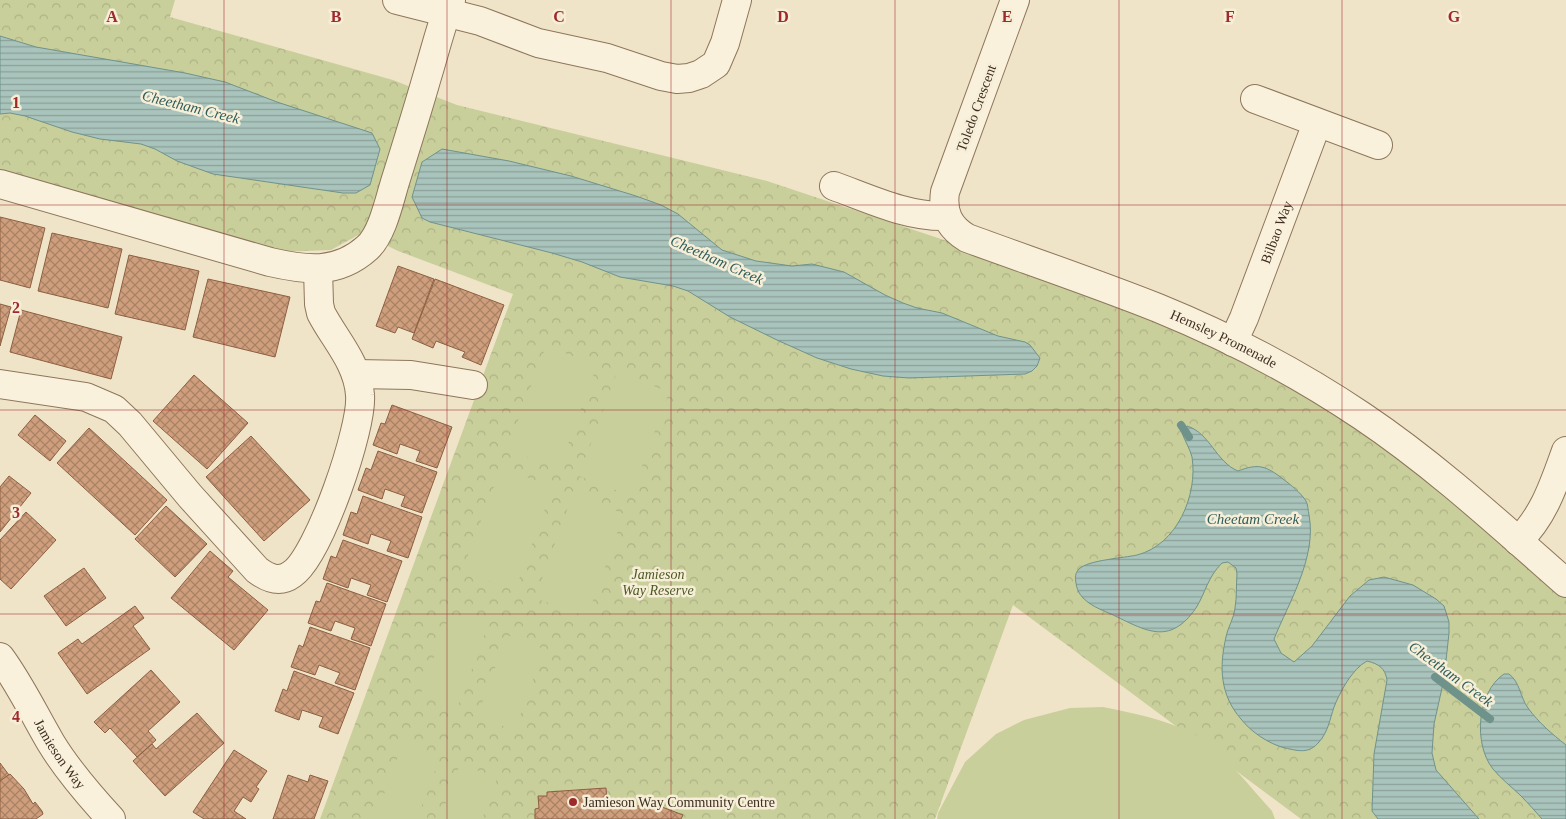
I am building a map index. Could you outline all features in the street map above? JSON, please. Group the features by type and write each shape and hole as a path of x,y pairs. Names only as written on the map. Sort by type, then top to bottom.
{"street":[{"path":"397,0 448,6 480,21 538,43 607,58 661,76 677,79 701,74 716,64 722,53 737,0"},
{"name":"Toledo Crescent","path":"946,216 945,192 1015,0"},
{"path":"0,184 270,262 304,269 318,269 348,261 369,247 379,229 407,145 448,6"},
{"path":"1255,99 1378,145"},
{"name":"Bilbao Way","path":"1233,342 1244,318 1317,123"},
{"path":"834,186 916,214 929,217 946,216"},
{"name":"Hemsley Promenade","path":"946,216 951,226 967,238 1158,308 1265,358 1319,389 1387,433 1452,484 1566,583"},
{"path":"0,384 79,396 96,400 114,409 130,424 190,496 257,570 266,576 276,579 291,575 304,562 329,512 351,448 359,415 360,395 351,360 320,313 318,304 318,269"},
{"path":"356,374 411,375 474,385"},
{"path":"1518,541 1529,531 1543,510 1566,451"},
{"name":"Jamieson Way","path":"0,657 22,690 52,744 74,776 111,819"}],"green space":[{"name":"Jamieson Way Reserve","path":"0,0 175,0 170,17 393,80 457,105 767,181 953,243 1161,320 1254,363 1395,451 1566,596 1566,819 1301,819 1013,605 935,819 320,819 513,294 398,251 362,233 331,250 278,252 0,172"},
{"path":"546,346 597,365 559,469 507,450"},
{"path":"617,372 669,392 631,496 579,476"},
{"path":"501,468 553,487 515,590 462,571"},
{"path":"573,494 624,514 587,617 535,598"},
{"path":"450,614 487,628 457,709 420,696"},
{"path":"507,635 544,649 515,730 477,717"},
{"path":"1103,707 1159,720 1192,733 1203,740 1245,780 1272,811 1275,819 937,819 938,813 965,762 996,734 1024,720 1070,708"},
{"path":"403,743 440,757 417,819 375,819"},
{"path":"460,764 497,778 482,819 440,819"}],"water":[{"path":"0,36 36,47 185,73 225,82 277,102 372,133 380,149 370,185 356,193 343,193 213,174 177,161 141,144 100,139 72,132 25,116 10,113 0,114"},
{"path":"442,149 509,161 571,176 636,196 661,205 678,214 722,250 756,261 792,266 812,264 844,272 903,303 942,313 998,336 1025,342 1030,345 1040,358 1037,366 1025,374 909,378 883,376 851,369 817,358 730,317 688,291 673,286 620,277 552,253 430,222 422,218 412,197 422,162"},
{"name":"Cheetam Creek","path":"1187,426 1202,435 1230,467 1238,471 1252,467 1267,469 1292,486 1307,502 1310,531 1309,547 1294,595 1274,639 1281,653 1294,662 1312,646 1350,596 1369,580 1384,577 1413,585 1444,606 1449,622 1449,633 1444,679 1434,724 1432,753 1436,770 1479,819 1378,819 1372,811 1374,754 1387,680 1381,667 1375,664 1367,661 1356,669 1343,688 1325,734 1315,746 1308,750 1299,751 1273,744 1245,724 1229,700 1223,680 1222,659 1227,633 1234,612 1237,574 1236,568 1228,562 1222,563 1217,569 1196,608 1186,620 1176,628 1166,631 1156,632 1135,625 1094,606 1080,595 1075,579 1079,569 1090,563 1137,555 1163,541 1174,530 1188,502 1192,487 1192,457 1182,433"},
{"path":"1504,674 1509,674 1513,677 1528,708 1537,719 1566,745 1566,819 1542,819 1496,773 1487,758 1482,746 1481,733 1483,705 1495,682"}],"building":[{"path":"0,217 45,228 30,288 0,280"},
{"path":"52,233 122,249 108,308 38,291"},
{"path":"129,255 199,271 185,330 115,314"},
{"path":"398,266 434,279 414,333 398,327 395,333 376,326"},
{"path":"208,279 290,297 275,357 193,337"},
{"path":"435,279 504,305 481,365 462,357 465,352 436,341 433,348 412,339"},
{"path":"0,304 11,307 0,346"},
{"path":"21,310 122,337 111,379 10,352"},
{"path":"194,375 248,423 207,469 153,421"},
{"path":"392,405 452,427 437,468 416,461 420,451 400,444 397,454 373,445 381,423 385,424"},
{"path":"35,415 66,441 50,461 18,435"},
{"path":"89,428 167,500 135,535 57,463"},
{"path":"251,436 310,500 264,541 206,477"},
{"path":"378,451 437,472 422,513 401,506 405,496 385,489 382,499 358,490 366,468 371,470"},
{"path":"9,476 31,493 0,532 0,487"},
{"path":"363,496 422,517 408,558 387,551 391,541 371,534 368,544 343,535 351,512 357,514"},
{"path":"166,506 207,544 175,577 135,539"},
{"path":"26,512 56,540 11,589 0,579 0,540"},
{"path":"343,540 402,561 387,602 367,595 371,585 351,578 348,588 323,579 331,556 336,558"},
{"path":"210,551 233,571 228,577 268,610 234,650 171,598"},
{"path":"84,568 106,598 66,626 44,596"},
{"path":"327,583 386,604 371,646 351,639 355,628 335,621 331,631 308,623 316,601 320,602"},
{"path":"135,606 144,618 133,626 150,649 87,694 58,653 78,639 82,644"},
{"path":"310,627 370,648 355,690 335,683 340,673 319,665 315,675 291,667 299,645 303,647"},
{"path":"151,670 180,702 148,731 156,740 137,757 110,728 105,733 94,722"},
{"path":"294,671 354,693 338,734 319,727 323,717 302,710 299,720 275,711 283,689 287,691"},
{"path":"197,713 224,743 165,796 133,761 152,744 156,749"},
{"path":"234,750 267,771 256,787 259,789 251,802 243,797 234,811 246,819 204,819 193,812"},
{"path":"0,763 9,775 0,781"},
{"path":"10,774 24,789 33,804 35,802 42,811 43,814 36,819 0,819 0,781"},
{"path":"288,775 308,782 310,775 328,781 314,819 273,819"},
{"name":"Jamieson Way Community Centre","path":"606,788 607,804 623,801 623,808 654,804 683,815 681,819 535,819 535,809 539,808 538,796 547,796 547,792"}],"waterway":[{"name":"Cheetham Creek","path":"1181,425 1189,437"},
{"name":"Cheetham Creek","path":"1435,677 1490,719"}],"place":[{"name":"Jamieson Way Community Centre","path":"573,802"}]}
